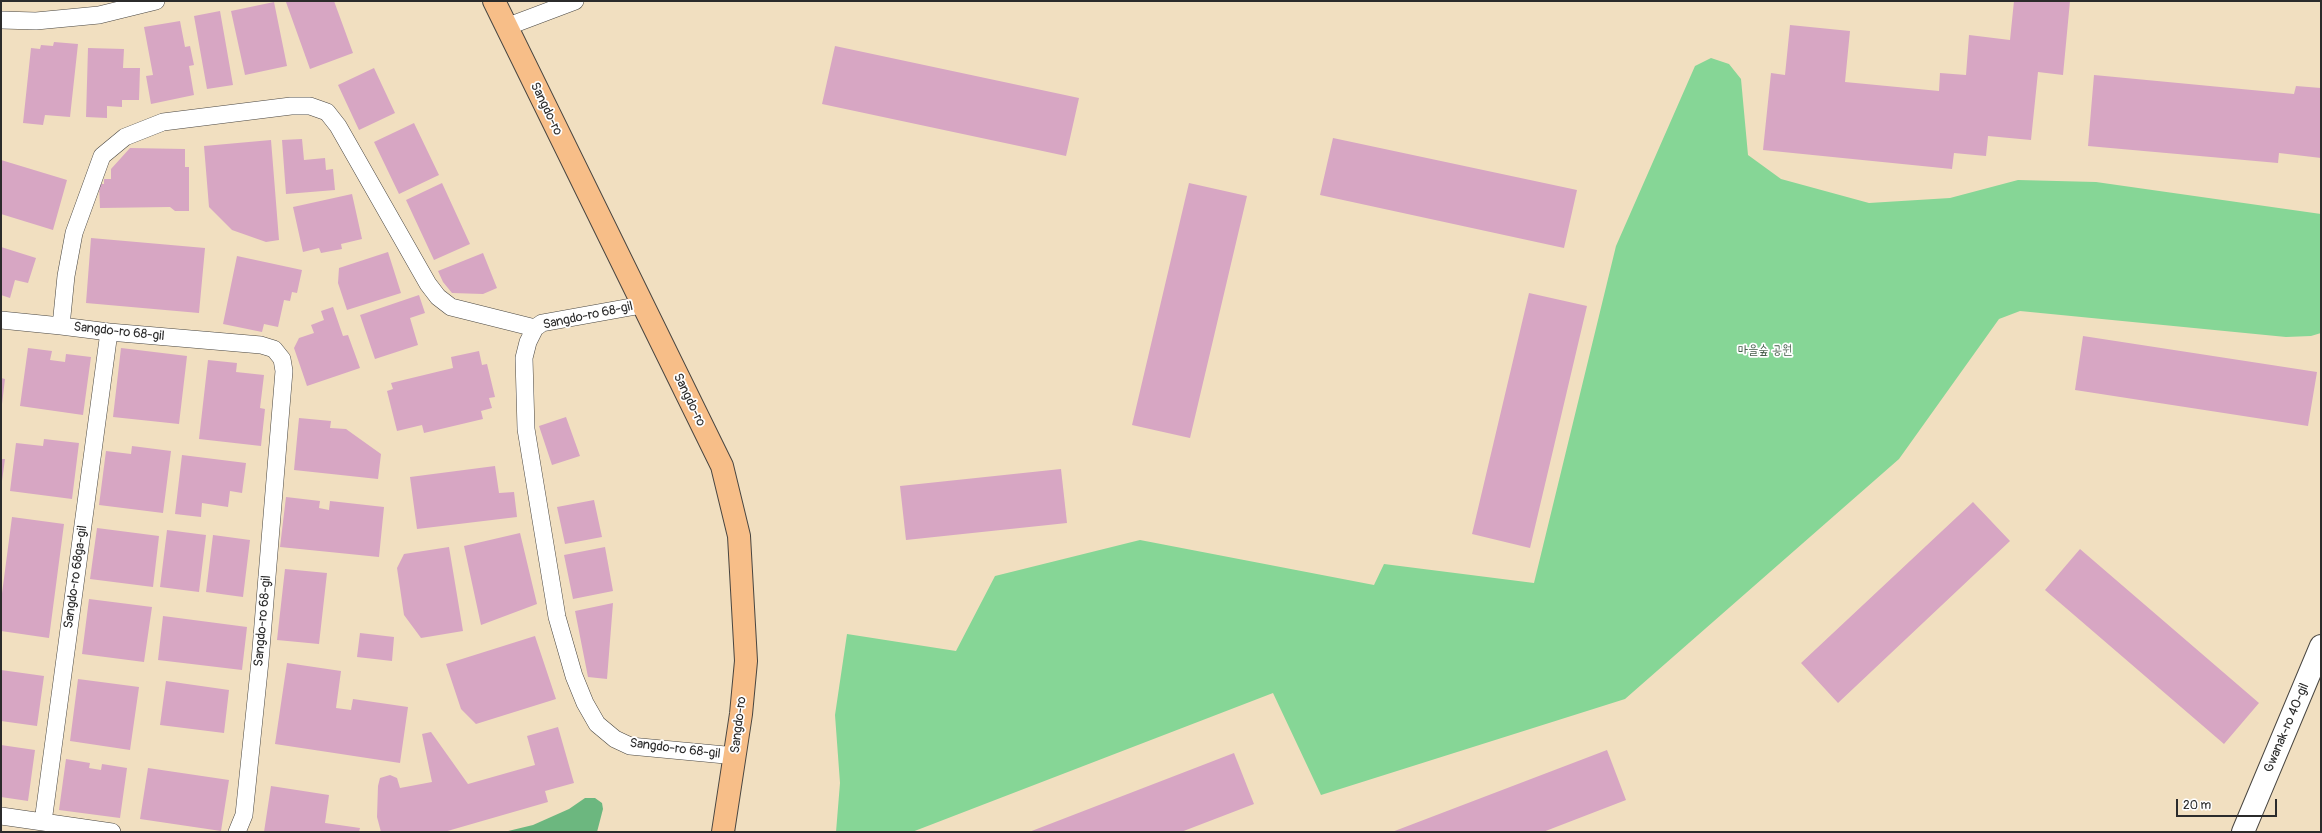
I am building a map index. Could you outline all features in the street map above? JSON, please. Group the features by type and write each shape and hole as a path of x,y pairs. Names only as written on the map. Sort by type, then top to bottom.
{"main road":[{"name":"Sangdo-ro","path":"494,1 722,466 739,536 746,662 736,756 723,832"}],"street":[{"name":"Gwanak-ro 40-gil","path":"2243,832 2321,646"}],"lane":[{"path":"1,20 36,21 99,15 155,1"},
{"path":"506,27 576,1"},
{"name":"Sangdo-ro 68-gil","path":"237,832 244,815 260,662 284,371 282,359 274,349 261,345 110,332 61,326 66,276 74,233 102,156 125,136 163,122 310,106 327,112 338,126 428,284 438,296 451,307 535,328"},
{"name":"Sangdo-ro 68-gil","path":"642,305 542,324 535,328 528,342 524,358 526,429 557,617 574,676 585,703 597,724 615,739 630,746 736,756"},
{"path":"1,320 61,326"},
{"name":"Sangdo-ro 68ga-gil","path":"43,822 110,332"},
{"path":"1,816 105,832"}],"green space":[{"name":"마을숲 공원","path":"1711,58 1729,64 1741,79 1748,155 1781,179 1869,203 1950,198 2018,180 2096,182 2321,214 2321,333 2311,336 2286,337 2020,311 1999,319 1899,459 1625,699 1321,795 1273,693 912,832 836,832 840,783 835,715 847,634 956,651 995,576 1140,540 1374,585 1384,564 1534,583 1616,246 1695,66"},
{"path":"585,798 595,798 602,803 603,809 597,832 504,832 533,825 569,809"}],"building":[{"path":"334,1 353,53 310,69 286,2"},
{"path":"2014,1 2070,1 2063,75 2038,72 2031,140 1988,136 1986,156 1954,153 1952,169 1763,150 1771,73 1785,75 1790,25 1850,31 1845,82 1939,91 1940,73 1966,75 1969,35 2010,40"},
{"path":"274,2 287,66 245,75 231,11"},
{"path":"220,11 233,85 207,89 194,16"},
{"path":"180,21 185,47 190,46 194,65 189,66 194,95 151,104 146,76 153,75 144,27"},
{"path":"54,42 78,44 70,117 45,115 43,125 23,123 31,48 40,49 41,45 53,46"},
{"path":"835,46 1079,98 1066,156 822,104"},
{"path":"88,48 124,49 123,68 140,68 139,100 122,100 122,107 107,106 107,118 86,117"},
{"path":"374,68 395,113 359,130 338,85"},
{"path":"2094,75 2294,94 2296,86 2321,88 2321,158 2279,153 2278,163 2088,146"},
{"path":"414,123 439,175 399,194 374,142"},
{"path":"1333,138 1577,190 1564,248 1320,195"},
{"path":"302,139 304,160 325,158 326,170 333,169 335,190 286,194 282,140"},
{"path":"271,140 279,240 266,242 232,230 209,207 204,146"},
{"path":"130,148 185,149 185,167 189,167 189,211 175,211 170,207 100,208 99,184 104,184 104,179 111,179 111,169"},
{"path":"1,160 67,180 53,230 1,214"},
{"path":"442,183 470,244 434,260 406,200"},
{"path":"1189,183 1247,196 1190,438 1132,425"},
{"path":"352,194 362,239 341,244 342,249 321,253 319,248 303,252 293,207"},
{"path":"91,238 205,248 199,313 86,303"},
{"path":"1,247 36,258 28,283 15,280 10,298 1,295"},
{"path":"388,252 401,293 347,310 338,283 339,268"},
{"path":"483,253 497,288 483,294 452,293 443,282 438,271"},
{"path":"237,256 302,270 297,293 292,292 290,301 284,300 278,327 264,324 262,332 223,324"},
{"path":"1529,293 1587,306 1530,548 1472,534"},
{"path":"419,295 425,313 410,318 418,345 375,359 360,315"},
{"path":"333,307 343,336 348,335 360,368 307,386 294,348 299,338 314,333 311,325 324,320 321,311"},
{"path":"2083,336 2317,372 2308,426 2075,390"},
{"path":"28,348 52,351 50,360 65,362 66,354 91,357 83,415 20,406"},
{"path":"121,348 187,356 179,424 113,417"},
{"path":"479,351 482,365 487,364 495,397 489,398 492,408 481,411 483,419 424,433 422,425 397,431 387,391 393,389 391,383 453,368 451,357"},
{"path":"208,360 237,363 236,372 264,375 260,408 265,409 261,446 199,439"},
{"path":"1,378 5,379 2,404 1,404"},
{"path":"566,417 580,456 552,465 539,426"},
{"path":"299,418 331,421 330,428 346,429 381,454 378,479 294,470"},
{"path":"44,439 79,443 72,499 10,491 16,443 43,446"},
{"path":"132,446 171,451 163,513 99,505 106,451 131,454"},
{"path":"182,455 246,463 242,493 230,491 228,507 202,503 201,517 175,514"},
{"path":"1,459 5,459 2,481 1,481"},
{"path":"495,466 499,493 514,492 517,517 417,529 410,477"},
{"path":"1061,469 1067,523 906,540 900,486"},
{"path":"286,497 320,501 319,508 329,510 330,501 384,507 379,557 280,547"},
{"path":"594,500 602,537 565,544 557,507"},
{"path":"1973,502 2010,541 1838,703 1801,663"},
{"path":"12,517 64,524 49,638 1,631 1,601"},
{"path":"97,528 159,536 153,587 90,579"},
{"path":"167,530 206,535 199,592 160,587"},
{"path":"520,533 537,604 481,625 464,546"},
{"path":"213,535 250,540 243,597 206,592"},
{"path":"449,547 463,631 421,638 404,615 397,568 404,554"},
{"path":"605,547 613,591 573,599 564,555"},
{"path":"2080,549 2259,703 2224,744 2045,590"},
{"path":"285,569 327,573 319,644 277,640"},
{"path":"89,599 152,607 144,662 82,654"},
{"path":"613,603 607,679 588,677 575,611"},
{"path":"163,616 247,627 242,670 158,660"},
{"path":"360,633 394,637 392,661 357,657"},
{"path":"535,636 556,699 476,724 461,709 446,664"},
{"path":"287,663 341,671 336,708 351,710 353,699 408,707 400,763 275,744"},
{"path":"1,670 44,676 37,726 1,721"},
{"path":"78,679 139,687 130,750 70,741"},
{"path":"166,681 229,690 224,733 160,725"},
{"path":"558,727 574,783 545,791 548,802 444,832 381,832 377,817 378,786 380,778 390,775 397,778 400,788 432,782 422,734 431,732 468,784 535,765 527,736"},
{"path":"1,745 35,750 28,801 1,797"},
{"path":"1607,750 1626,800 1543,832 1392,832"},
{"path":"1234,753 1254,804 1181,832 1029,832"},
{"path":"66,759 90,763 89,768 101,770 102,764 127,768 120,818 59,810"},
{"path":"148,768 229,780 221,831 140,819"},
{"path":"271,786 329,795 325,823 360,828 359,832 264,832"}]}
